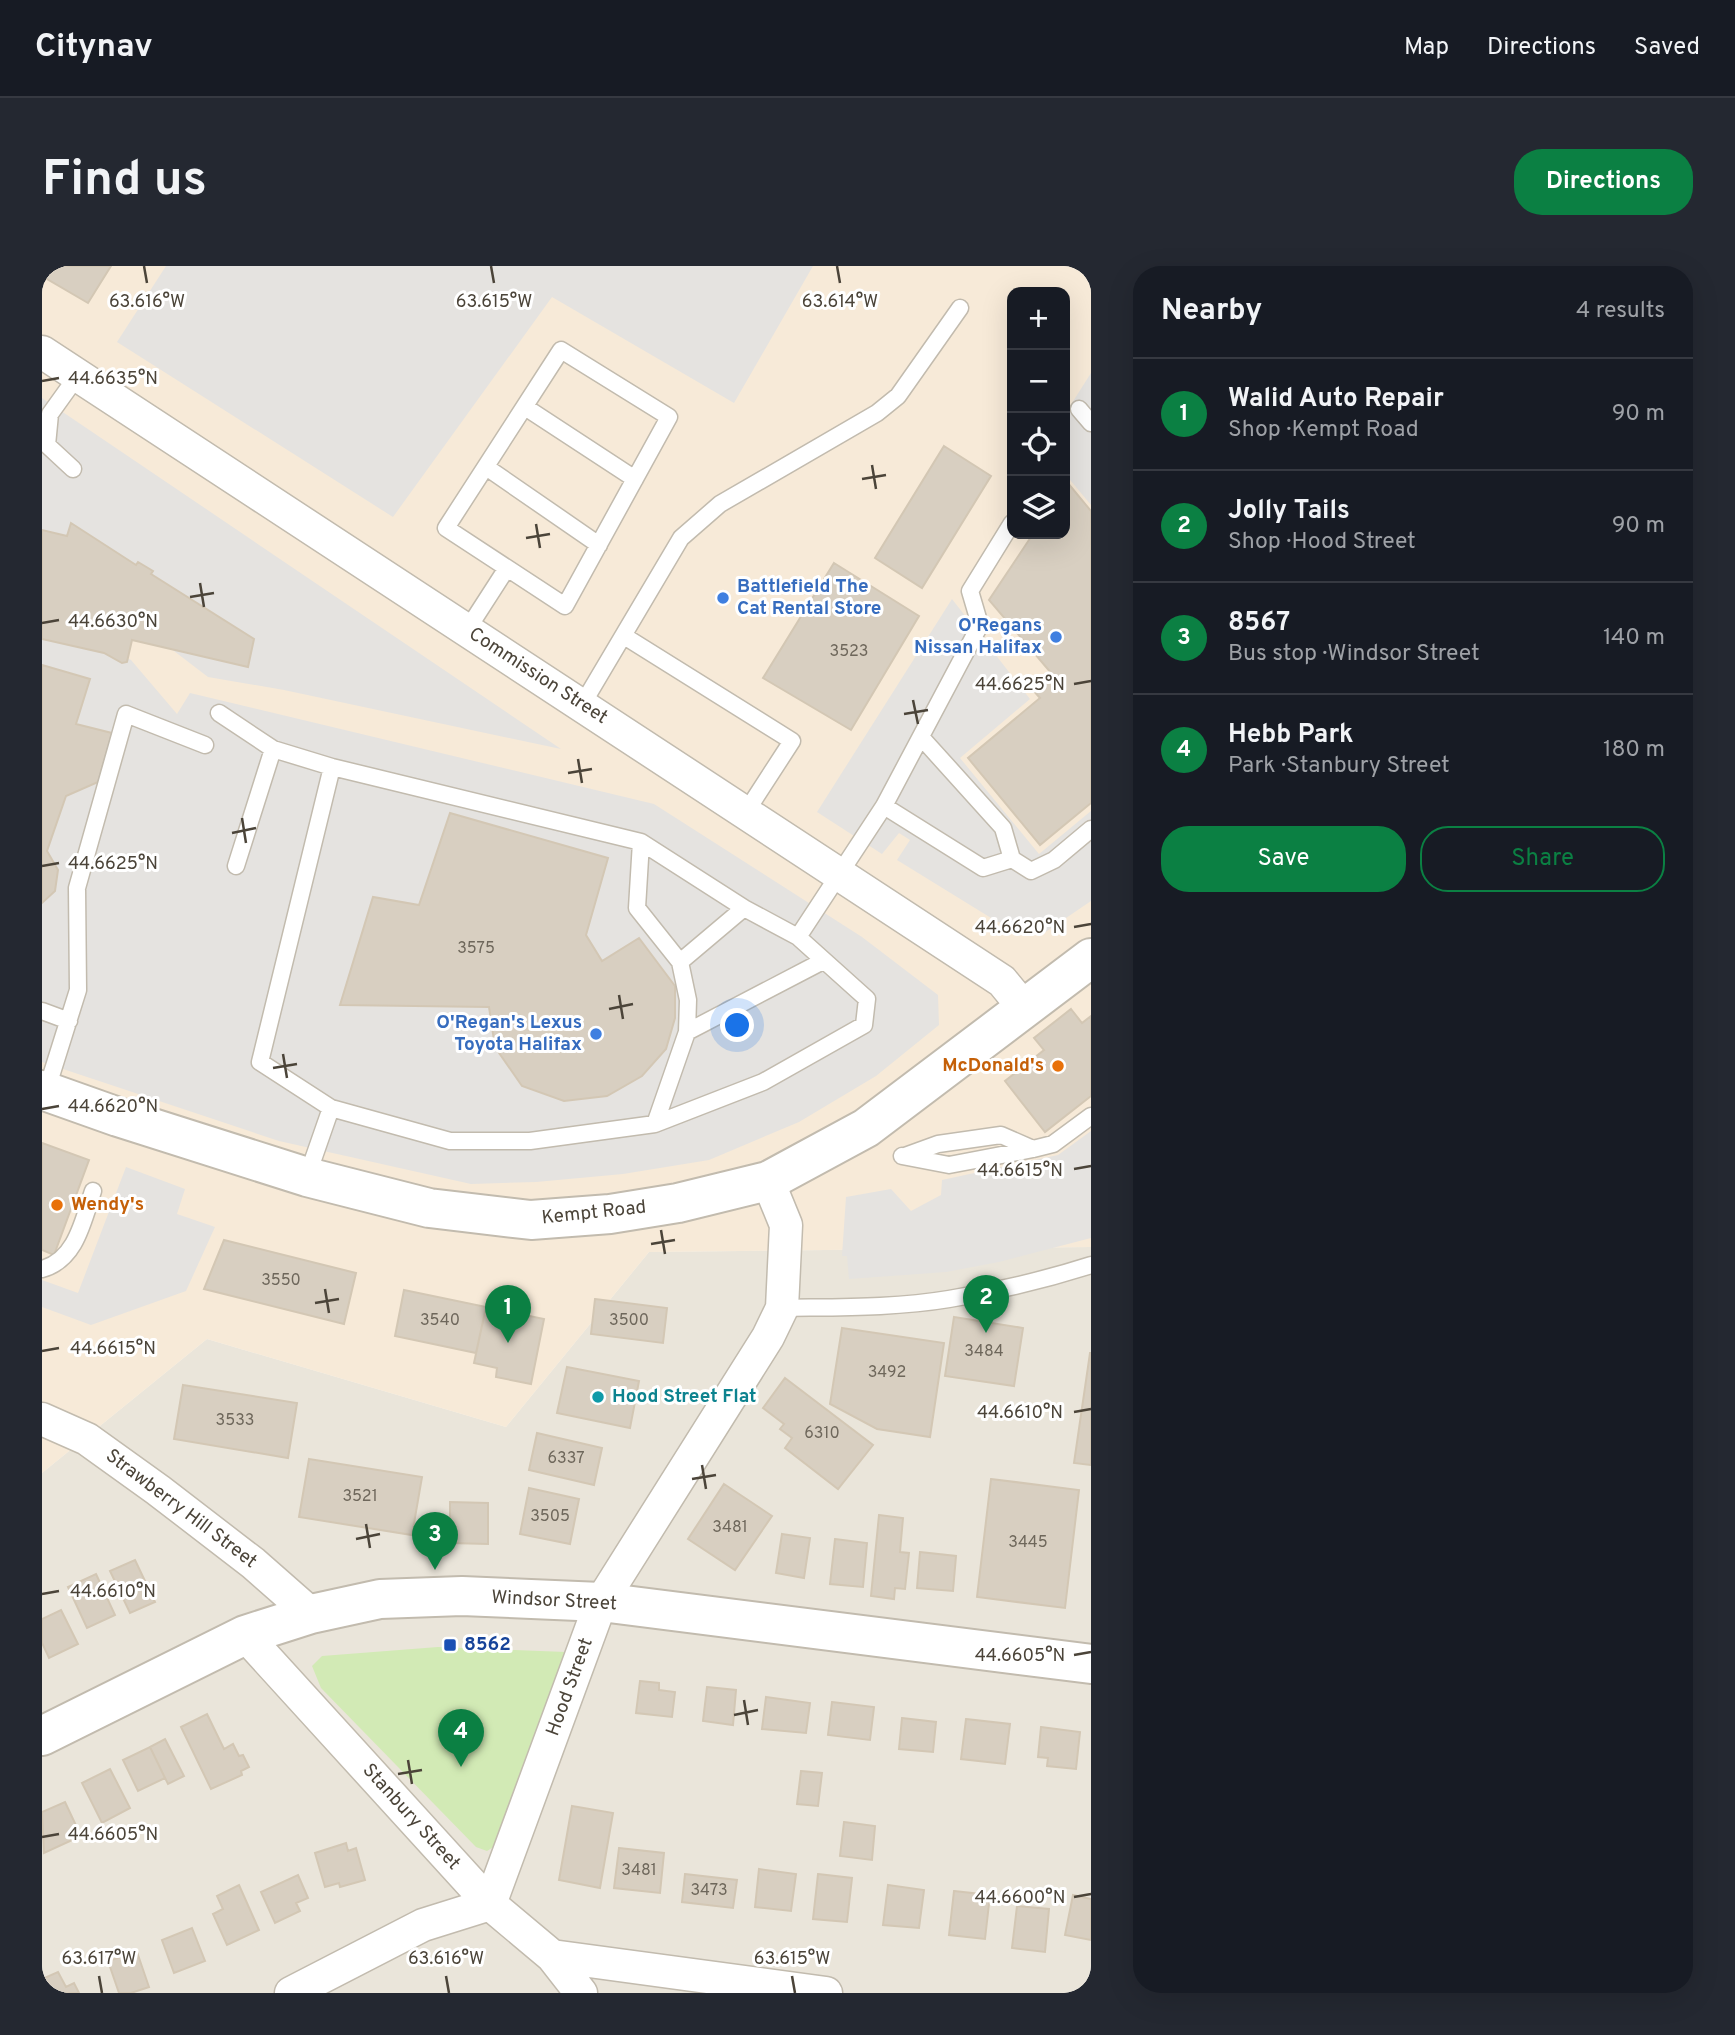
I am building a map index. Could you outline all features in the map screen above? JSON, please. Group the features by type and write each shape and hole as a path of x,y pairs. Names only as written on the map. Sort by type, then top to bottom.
{"street":[{"name":"Commission Street","path":"42,352 1002,981 1026,1009"},
{"name":"Kempt Road","path":"44,1091 307,1177 429,1208 531,1220 610,1214 678,1203 768,1181 866,1128 1091,958"},
{"name":"Hood Street","path":"490,1904 601,1602 768,1337 782,1308 786,1225 768,1181"},
{"name":"Strawberry Hill Street","path":"42,1419 87,1438 253,1563 311,1614"},
{"name":"Windsor Street","path":"42,1736 245,1635 311,1614 380,1599 449,1597 601,1602 1091,1664"},
{"name":"Stanbury Street","path":"245,1635 490,1904 552,1956 581,1993"},
{"path":"291,1993 423,1925 490,1904"},
{"path":"552,1956 826,1993"}],"lane":[{"path":"582,705 681,538 720,504 842,435 898,396 960,308"},
{"path":"561,350 669,417 565,606 446,528 486,467 561,350"},
{"path":"74,469 47,445 50,414 78,375"},
{"path":"525,407 635,479"},
{"path":"1079,409 1091,423"},
{"path":"486,467 599,545"},
{"path":"798,937 884,806 980,625 971,591 1007,531"},
{"path":"467,630 507,568"},
{"path":"624,636 792,741 746,812"},
{"path":"219,713 274,749 332,767 641,842 744,908 798,937 867,999 864,1025 763,1082 655,1124 530,1141 450,1141 331,1108 260,1062 332,767"},
{"path":"44,1091 78,990 77,888 126,714 205,745"},
{"path":"921,737 1003,828 1012,859 1031,871 1054,860 1091,829"},
{"path":"236,866 274,749"},
{"path":"884,806 983,868 1012,859"},
{"path":"641,842 637,908 680,962 688,1000 687,1032 655,1124"},
{"path":"680,962 744,908"},
{"path":"687,1032 823,961"},
{"path":"42,1011 69,1021"},
{"path":"307,1177 331,1108"},
{"path":"1033,1149 1001,1135 939,1144 902,1156 949,1165 1033,1149 1053,1144 1091,1116"},
{"path":"42,1269 57,1265 78,1237 93,1191"},
{"path":"782,1308 858,1307 948,1299 1038,1281 1091,1265"}],"shaded area":[{"path":"42,266 1091,266 1091,1247 649,1252 506,1427 207,1339 42,1473"},
{"path":"166,266 813,266 734,403 552,297 393,517 117,342"},
{"path":"1091,373 1091,505 1070,480 1070,406"},
{"path":"42,398 561,749 284,690 208,677 85,583 42,570"},
{"path":"952,599 1030,699 960,758 1039,854 1091,811 1091,901 1044,933 1021,931 996,921 897,860 910,840 899,833 882,854 817,812"},
{"path":"42,620 131,660 177,714 190,693 654,804 862,937 938,995 939,1025 876,1076 799,1122 709,1160 623,1174 536,1182 471,1184 279,1141 42,1062"},
{"path":"1091,1131 1091,1238 999,1262 946,1272 849,1279 847,1256 842,1256 846,1197 891,1189 911,1211 941,1195 942,1180 1058,1155"},
{"path":"126,1167 185,1189 177,1214 215,1227 186,1291 91,1325 42,1307 42,1280 78,1293"},
{"path":"1091,1247 1091,1993 42,1993 42,1473 207,1339 506,1427 649,1252"}],"green space":[{"path":"438,1647 566,1652 495,1846 487,1851 476,1847 321,1688 312,1666 322,1656"}],"building":[{"path":"42,266 111,266 88,303 42,276"},
{"path":"944,446 991,476 922,588 875,558"},
{"name":"O'Regans Nissan Halifax","path":"1070,486 1091,511 1091,803 1040,845 968,758 1040,698 1033,690 1052,674 989,600 1030,539 1070,539"},
{"path":"71,523 136,565 138,562 153,571 151,574 254,639 248,667 132,640 127,662 122,663 104,653 42,639 42,530 67,536"},
{"path":"834,563 919,616 851,730 763,678"},
{"path":"42,665 90,679 76,724 112,733 98,782 66,796 47,851 58,870 55,891 42,903"},
{"path":"450,813 608,858 586,935 602,961 639,938 675,986 675,1018 666,1049 642,1076 607,1096 564,1101 522,1086 495,1047 489,1007 340,1005 373,897 419,905"},
{"name":"McDonald's","path":"1071,1009 1082,1023 1091,1016 1091,1096 1045,1132 1005,1081 1044,1050 1034,1038"},
{"name":"Wendy's","path":"42,1143 89,1160 54,1255 42,1250"},
{"path":"224,1240 356,1273 344,1324 204,1289"},
{"path":"404,1290 486,1307 476,1353 395,1336"},
{"path":"595,1299 667,1308 663,1343 591,1334"},
{"path":"486,1307 544,1319 531,1384 496,1377 497,1368 474,1363"},
{"path":"954,1317 1023,1328 1014,1386 945,1376"},
{"path":"842,1328 944,1343 930,1437 877,1429 830,1404"},
{"path":"1091,1353 1091,1465 1074,1463"},
{"name":"Hood Street Flat","path":"567,1367 639,1381 630,1428 557,1413"},
{"path":"785,1378 873,1445 838,1489 785,1448 792,1438 780,1429 784,1424 763,1408"},
{"path":"183,1385 297,1403 288,1458 174,1439"},
{"path":"537,1433 602,1448 594,1485 529,1470"},
{"path":"309,1459 422,1477 412,1535 299,1517"},
{"path":"991,1479 1079,1490 1065,1608 977,1597"},
{"path":"724,1484 772,1516 735,1570 688,1539"},
{"path":"529,1488 579,1499 570,1544 520,1534"},
{"path":"450,1502 488,1503 488,1544 450,1543"},
{"path":"879,1515 903,1518 900,1552 909,1553 905,1589 895,1588 894,1599 871,1596"},
{"path":"782,1534 810,1538 804,1578 776,1573"},
{"path":"835,1539 867,1543 863,1587 830,1584"},
{"path":"920,1552 956,1556 953,1591 917,1588"},
{"path":"135,1560 155,1602 130,1613 110,1571"},
{"path":"96,1574 115,1615 87,1628 68,1587"},
{"path":"61,1610 78,1644 49,1658 42,1643 42,1619"},
{"path":"640,1681 659,1683 659,1690 675,1692 672,1717 636,1713"},
{"path":"707,1687 736,1690 733,1725 703,1721"},
{"path":"766,1697 810,1703 806,1733 762,1729"},
{"path":"832,1702 874,1707 870,1740 828,1735"},
{"path":"207,1714 224,1749 233,1744 249,1767 241,1771 242,1775 211,1789 181,1727"},
{"path":"902,1718 936,1722 933,1752 899,1749"},
{"path":"966,1719 1010,1724 1005,1764 961,1759"},
{"path":"1041,1727 1080,1732 1076,1769 1047,1766 1048,1758 1038,1757"},
{"path":"165,1739 184,1776 168,1784 150,1747"},
{"path":"150,1747 165,1778 138,1791 123,1760"},
{"path":"110,1769 130,1808 102,1823 82,1783"},
{"path":"801,1771 822,1773 818,1806 797,1804"},
{"path":"65,1802 81,1836 44,1853 42,1812"},
{"path":"572,1806 613,1813 600,1888 559,1880"},
{"path":"844,1822 875,1826 872,1860 840,1856"},
{"path":"346,1843 348,1851 356,1848 365,1880 340,1887 339,1883 325,1887 315,1853"},
{"path":"619,1848 664,1853 660,1893 614,1888"},
{"path":"759,1869 796,1874 791,1911 755,1907"},
{"path":"685,1874 737,1880 733,1908 682,1902"},
{"path":"818,1874 852,1878 847,1922 813,1919"},
{"path":"298,1875 308,1898 296,1903 300,1911 275,1923 261,1892"},
{"path":"239,1885 259,1930 227,1945 213,1914 223,1909 217,1896"},
{"path":"888,1885 924,1890 919,1928 883,1925"},
{"path":"954,1891 990,1895 985,1939 949,1935"},
{"path":"1073,1895 1091,1899 1091,1940 1065,1935"},
{"path":"1017,1906 1049,1909 1045,1952 1012,1948"},
{"path":"192,1928 205,1961 174,1973 162,1940"},
{"path":"137,1952 149,1987 131,1993 119,1993 108,1961"},
{"path":"58,1972 66,1987 74,1983 79,1993 42,1993 42,1979"}],"place":[{"name":"Battlefield The Cat Rental Store","path":"723,598"},
{"name":"O'Regans Nissan Halifax","path":"1056,637"},
{"name":"O'Regan's Lexus Toyota Halifax","path":"596,1034"},
{"name":"McDonald's","path":"1058,1066"},
{"name":"Wendy's","path":"57,1205"},
{"name":"Jolly Tails","path":"986,1333"},
{"name":"Walid Auto Repair","path":"508,1343"},
{"name":"Hood Street Flat","path":"598,1397"},
{"name":"8567","path":"435,1570"},
{"name":"8562","path":"450,1645"},
{"name":"Hebb Park","path":"461,1767"}]}
